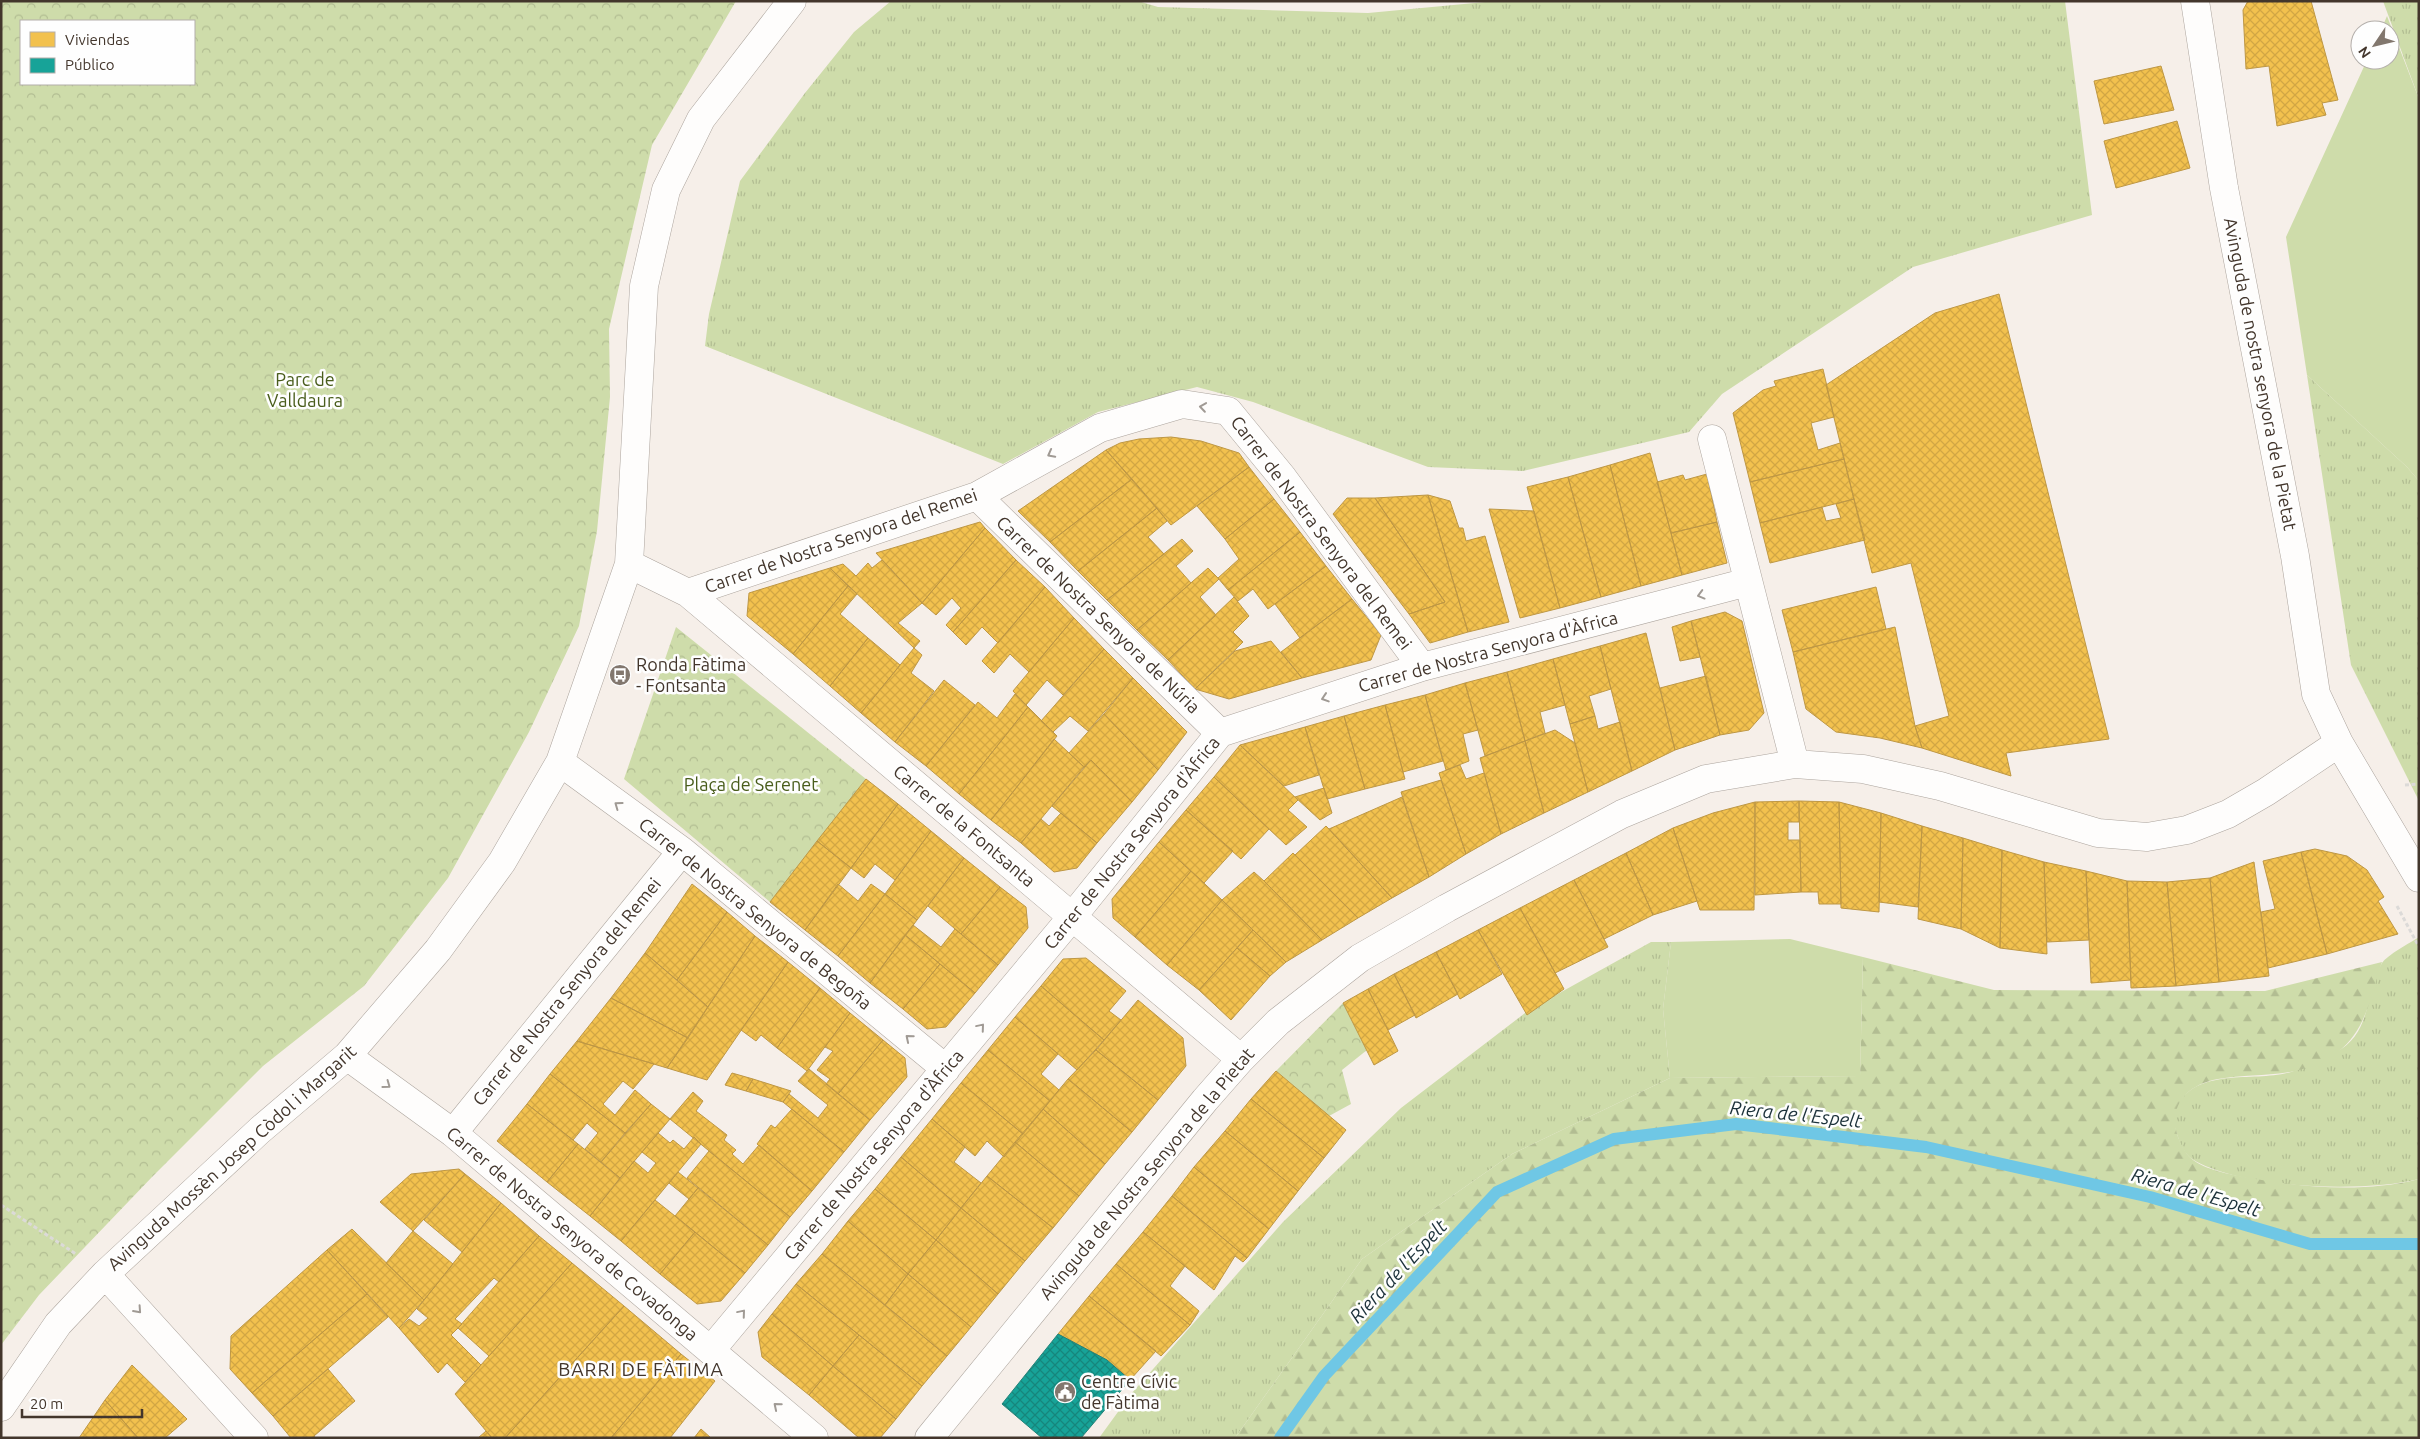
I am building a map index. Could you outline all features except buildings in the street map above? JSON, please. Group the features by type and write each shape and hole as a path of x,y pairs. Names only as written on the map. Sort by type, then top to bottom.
{"street":[{"name":"Avinguda Mossèn Josep Còdol i Margarit","path":"1,1407 58,1324 105,1274 260,1130 347,1056 438,950 502,862 560,762 629,564 644,286 666,190 701,119 792,1"},
{"name":"Avinguda de nostra senyora de la Pietat","path":"2195,1 2224,188 2295,556 2316,694 2339,743 2416,873"},
{"name":"Carrer de Nostra Senyora del Remei","path":"629,564 688,593 977,496 1100,428 1182,404 1228,411 1283,478 1422,667"},
{"path":"1712,439 1795,764"},
{"name":"Carrer de Nostra Senyora de Núria","path":"977,496 1220,733"},
{"name":"Carrer de Nostra Senyora d'Àfrica","path":"711,1350 1072,917 1220,733 1422,667 1748,582"},
{"name":"Carrer de la Fontsanta","path":"688,593 1241,1059"},
{"name":"Avinguda de Nostra Senyora de la Pietat","path":"929,1438 1205,1100 1241,1059 1278,1022 1360,958 1456,903 1604,824 1706,779 1795,764 1862,769 1940,786 2098,833 2147,837 2187,830 2228,814 2266,792 2339,743"},
{"name":"Carrer de Nostra Senyora de Begoña","path":"560,762 682,851 946,1069"},
{"name":"Carrer de Nostra Senyora del Remei","path":"453,1133 682,851"},
{"name":"Carrer de Nostra Senyora de Covadonga","path":"347,1056 453,1133 814,1438"},
{"path":"105,1274 254,1438"}],"path":[{"path":"2399,910 2419,947"},
{"path":"1,1205 105,1274"}],"green space":[{"name":"Parc de Valldaura","path":"1,1 736,1 652,145 609,329 610,397 597,531 579,626 529,732 448,878 364,986 263,1066 152,1177 39,1295 1,1345"},
{"path":"891,1 1138,1 1158,7 1368,13 1496,1 2065,1 2092,215 1913,267 1722,394 1689,432 1523,471 1428,467 1253,402 1197,387 1098,412 1003,464 705,346 709,314 740,181 805,93 854,32"},
{"path":"2383,1 2419,1 2419,99 2400,47 2400,20 2390,20"},
{"path":"2400,50 2419,99 2419,481 2407,467 2307,375 2286,237 2362,70 2400,70"},
{"path":"2307,375 2407,467 2419,481 2419,801 2351,665"},
{"name":"Plaça de Serenet","path":"676,627 866,779 770,902 624,779"},
{"path":"2419,937 2419,1179 2367,1186 2303,1186 2240,1177 2213,1169 2189,1157 2180,1143 2174,1119 2176,1107 2186,1094 2198,1086 2213,1081 2291,1072 2336,1052 2348,1044 2362,1024 2382,963"},
{"path":"1790,939 1863,957 1860,1076 1670,1078 1663,1009 1671,942"},
{"path":"1651,942 1671,942 1663,1009 1670,1078 1512,1154 1362,1259 1235,1438 1099,1438 1131,1394 1283,1222 1401,1108 1529,1010"},
{"path":"1863,957 1994,990 2265,991 2382,962 2362,1022 2348,1043 2338,1052 2321,1062 2296,1071 2218,1079 2204,1083 2192,1089 2183,1097 2175,1117 2180,1141 2191,1159 2211,1169 2233,1175 2306,1186 2351,1188 2397,1184 2419,1179 2419,1438 1235,1438 1362,1259 1512,1154 1670,1078 1860,1076"},
{"path":"1343,1003 1367,1050 1342,1070 1351,1104 1329,1116 1276,1071"}],"waterway":[{"name":"Riera de l'Espelt","path":"1280,1438 1324,1376 1497,1192 1614,1139 1736,1124 1926,1147 2150,1197 2310,1244 2419,1244"}],"place":[{"name":"Ronda Fàtima - Fontsanta","path":"620,675"},
{"name":"Centre Cívic de Fàtima","path":"1065,1392"}],"district":[{"name":"BARRI DE FÀTIMA","path":"641,1369"}]}
